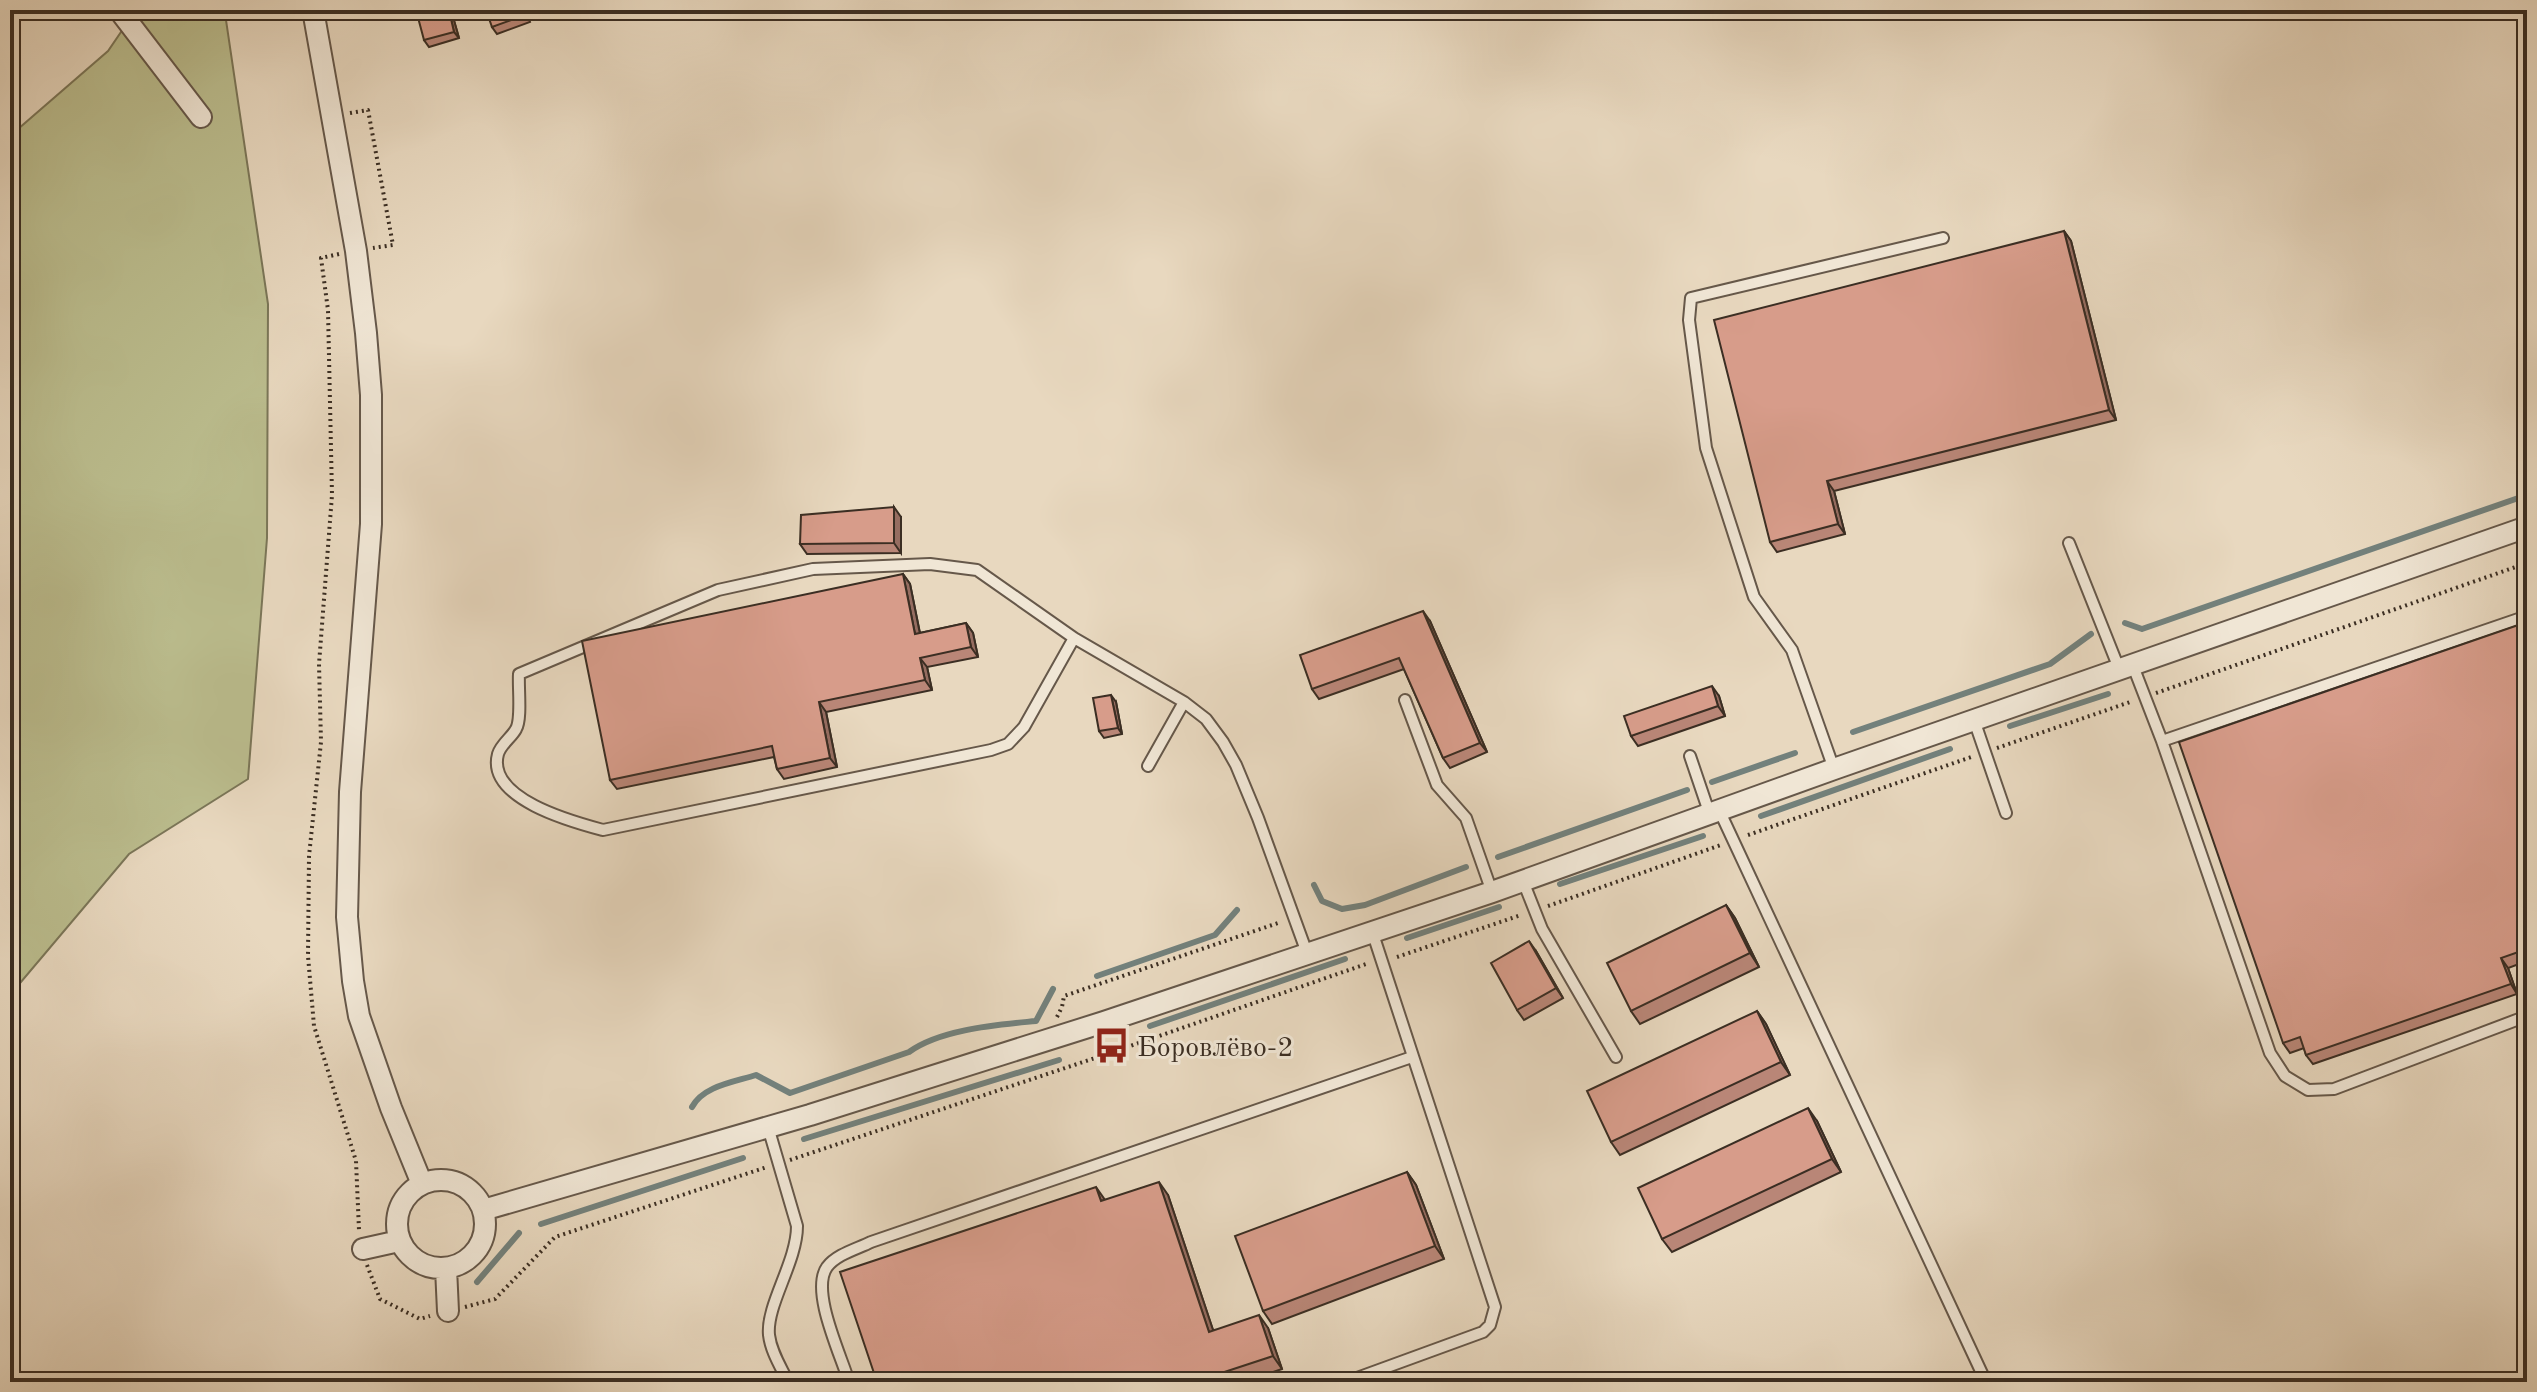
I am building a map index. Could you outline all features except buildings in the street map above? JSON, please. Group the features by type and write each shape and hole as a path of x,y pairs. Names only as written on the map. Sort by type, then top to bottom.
{"street":[{"path":"119,10 201,117"},
{"path":"313,10 356,251 371,395 371,524 350,792 347,917 359,1016 422,1184"},
{"path":"483,1210 768,1127 1077,1031 1492,892 2527,527"},
{"path":"441,1179 455,1181 477,1198 483,1210 486,1224 483,1239 476,1252 464,1262 434,1268 408,1254 399,1241 396,1226 398,1211 405,1197 422,1184 441,1179"},
{"path":"363,1249 399,1241"},
{"path":"446,1268 448,1311"}],"lane":[{"path":"1834,769 1792,650 1754,597 1706,448 1689,320 1691,298 1943,238"},
{"path":"2069,543 2126,668 2145,697 2270,1053 2285,1076 2308,1090 2334,1089 2527,1016"},
{"path":"1074,638 1024,727 1008,744 991,750 603,830 569,822 516,796 503,781 498,767 498,752 518,726 519,674 718,590 813,569 930,564 977,570 1074,638 1184,702 1206,719 1236,765 1307,953"},
{"path":"2162,741 2527,616"},
{"path":"1405,700 1437,785 1466,818 1492,892"},
{"path":"1148,766 1184,702"},
{"path":"1974,720 2006,813"},
{"path":"1690,756 1715,813 1734,840 1986,1382"},
{"path":"1523,881 1542,929 1616,1057"},
{"path":"1346,1382 1483,1332 1494,1317 1495,1307 1372,931"},
{"path":"849,1382 821,1295 822,1279 828,1266 840,1256 871,1242 1412,1057"},
{"path":"768,1127 797,1226 797,1242 769,1324 772,1349 788,1382"}],"path":[{"path":"346,114 368,110 393,245 366,249"},
{"path":"346,253 321,258 328,310 332,495 319,664 321,742 309,856 308,956 314,1026 356,1161 360,1236 374,1287 380,1299 420,1319 495,1299 555,1237 1102,1056 1381,959 1394,958 1535,911 2527,563"},
{"path":"1054,1021 1064,996 1295,918"},
{"path":"1099,1047 1102,1056"}],"green space":[{"path":"136,10 220,10 226,20 268,304 267,538 248,779 129,854 10,995 10,136 108,51"}],"waterway":[{"path":"2125,623 2142,629 2527,495"},
{"path":"1853,732 2050,664 2091,634"},
{"path":"2010,726 2108,694"},
{"path":"1761,816 1950,749"},
{"path":"1712,782 1795,753"},
{"path":"1498,857 1687,790"},
{"path":"1560,884 1703,836"},
{"path":"1314,885 1322,901 1342,909 1365,905 1466,867"},
{"path":"1407,938 1499,907"},
{"path":"1097,976 1215,935 1237,910"},
{"path":"1150,1026 1345,959"},
{"path":"692,1107 711,1089 756,1075 790,1093 909,1052 953,1033 1036,1021 1053,989"},
{"path":"804,1139 1059,1060"},
{"path":"541,1224 743,1158"},
{"path":"477,1282 519,1233"}],"place":[{"name":"Боровлёво-2","path":"1111,1046"}]}
